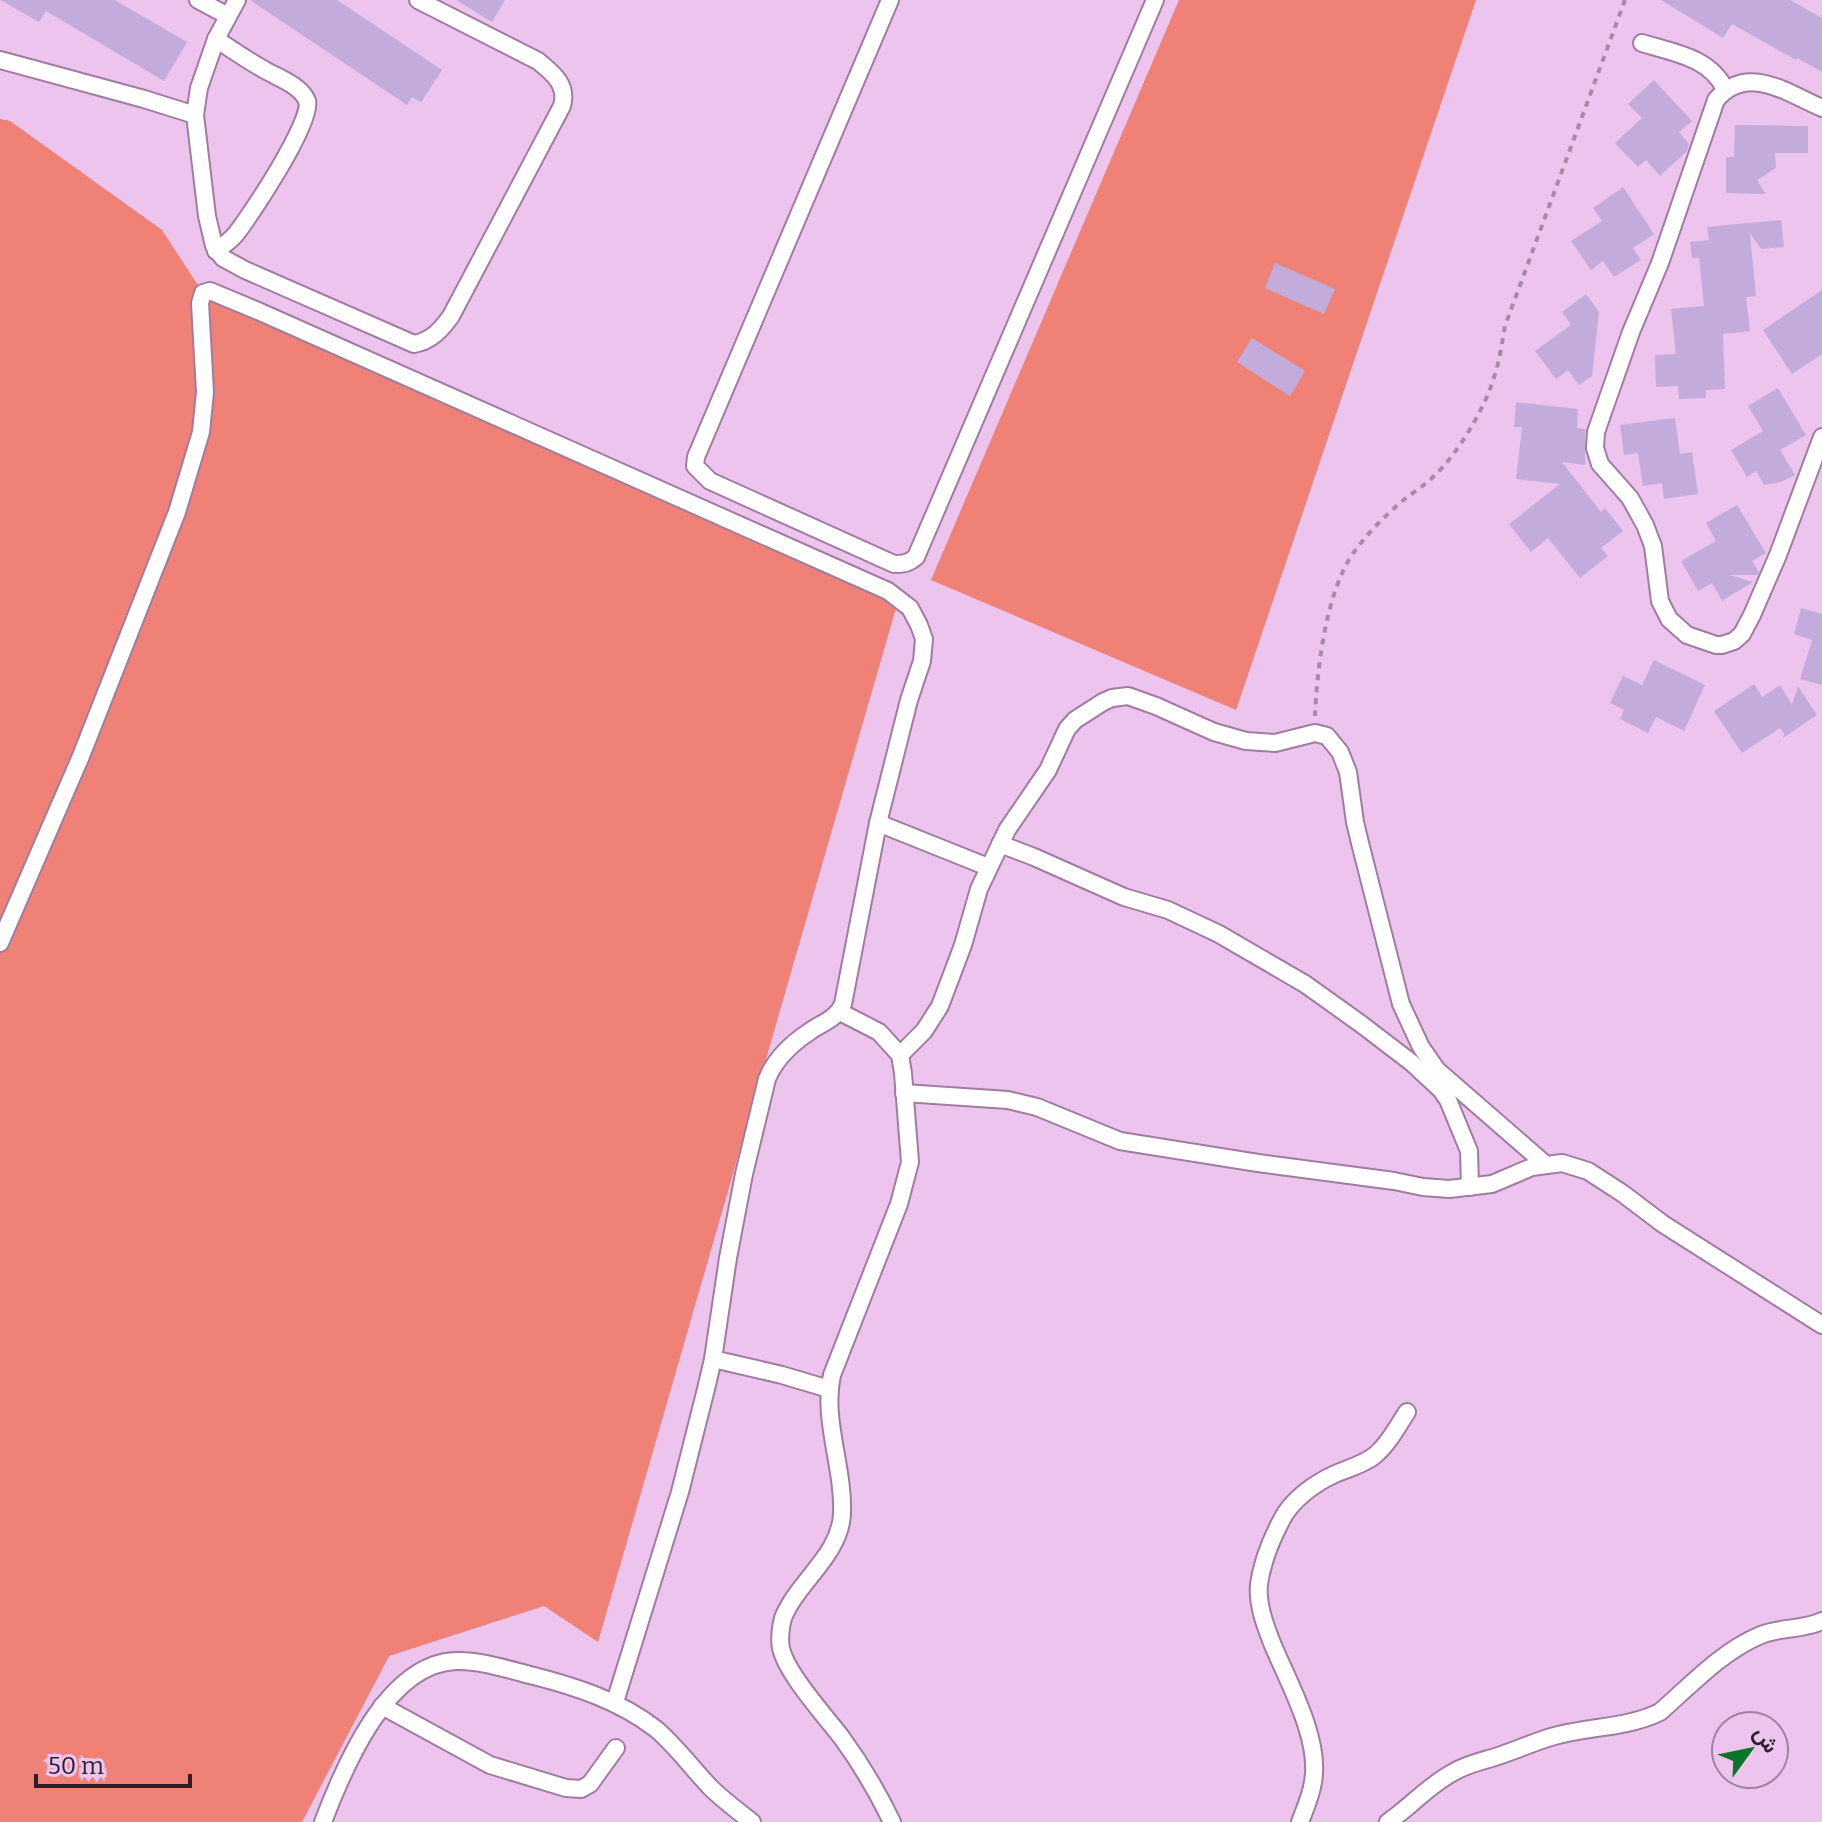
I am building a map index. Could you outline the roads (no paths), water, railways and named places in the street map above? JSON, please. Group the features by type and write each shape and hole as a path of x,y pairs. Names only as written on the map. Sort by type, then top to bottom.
{"street":[{"path":"198,0 228,16"},
{"path":"237,0 216,39 199,88 195,115 207,216 216,251 245,270 419,344 445,324 565,97 555,75 538,61 418,0"},
{"path":"890,0 696,457 695,466 710,481 894,564 902,564 916,557 1155,0"},
{"path":"216,39 288,82 304,96 308,107 297,135 258,204 235,235 216,251"},
{"path":"1642,43 1697,61 1719,77 1725,89"},
{"path":"0,60 195,115"},
{"path":"1822,108 1776,87 1755,82 1738,83 1725,89 1716,100 1660,263 1631,332 1596,432 1595,448 1600,464 1630,498 1645,525 1653,546 1660,601 1676,627 1695,639 1716,645 1729,643 1742,634 1778,555 1822,437"},
{"path":"0,943 81,756 177,512 201,432 205,392 200,303 203,293 210,291 258,311 888,591 910,608 924,639 922,661 878,823 840,1012 794,1043 781,1055 767,1079 733,1228 713,1359 680,1492 615,1702"},
{"path":"900,1055 924,1031 940,1006 988,867 1019,812 1048,770 1067,729 1089,710 1112,698 1128,696 1214,732 1246,741 1275,743 1315,733 1327,736 1334,742 1348,772 1357,833 1401,1004 1421,1047 1444,1078 1545,1164"},
{"path":"878,823 988,867"},
{"path":"1000,844 1124,897 1168,910 1219,934 1305,984 1361,1024 1421,1071 1448,1100 1469,1151 1470,1187"},
{"path":"840,1012 870,1025 900,1055 910,1162 899,1204 865,1287 829,1389 829,1411 839,1465 842,1513 839,1533 796,1593 782,1621 781,1648 793,1675 844,1741 892,1822"},
{"path":"904,1093 1008,1100 1037,1107 1120,1141 1423,1187 1449,1189 1492,1184 1532,1167 1562,1163 1588,1171 1675,1232 1822,1325"},
{"path":"713,1359 829,1389"},
{"path":"1300,1822 1314,1780 1313,1747 1262,1614 1259,1587 1262,1569 1282,1518 1292,1506 1334,1474 1362,1464 1376,1454 1407,1412"},
{"path":"1388,1822 1431,1787 1469,1764 1550,1737 1613,1727 1648,1717 1660,1712 1708,1669 1747,1641 1778,1630 1822,1621"},
{"path":"323,1822 354,1754 382,1706 424,1669 456,1661 539,1678 615,1702 658,1731 726,1801 752,1822"},
{"path":"382,1706 490,1765 566,1788 581,1789 590,1784 616,1748"}]}
